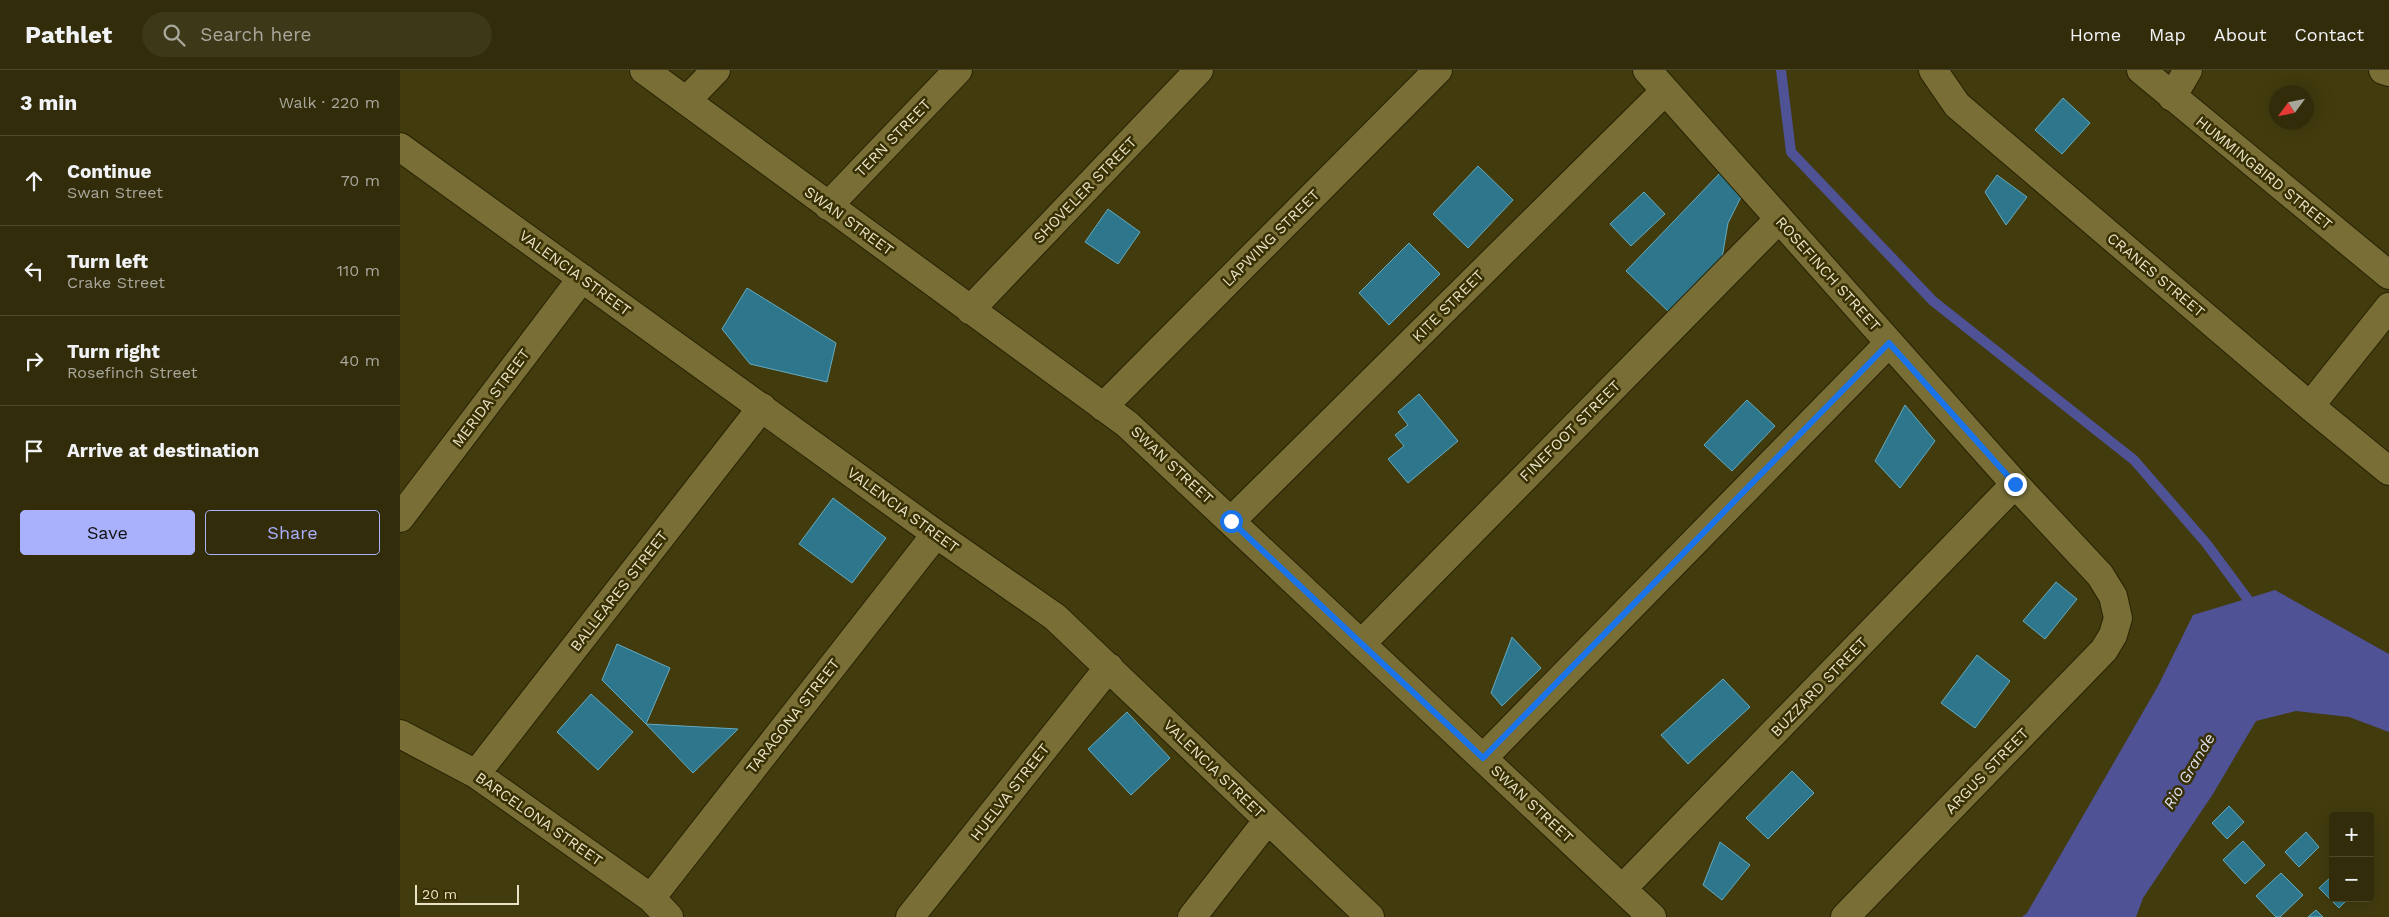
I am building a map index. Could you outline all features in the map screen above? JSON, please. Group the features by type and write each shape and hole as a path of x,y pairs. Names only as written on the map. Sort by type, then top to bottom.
{"street":[{"name":"SWAN STREET","path":"644,70 1128,424 1652,917"},
{"path":"687,100 716,70"},
{"name":"TERN STREET","path":"828,206 958,70"},
{"name":"SHOVELER STREET","path":"970,310 1199,70"},
{"name":"LAPWING STREET","path":"1104,407 1438,70"},
{"name":"ROSEFINCH STREET","path":"1647,70 2015,484 2100,575 2112,596 2118,618"},
{"name":"CRANES STREET","path":"1933,70 1957,105 2310,406 2389,470"},
{"name":"HUMMINGBIRD STREET","path":"2141,70 2389,275"},
{"path":"2172,97 2188,70"},
{"path":"2383,70 2389,72"},
{"name":"KITE STREET","path":"1231,521 1665,91"},
{"name":"VALENCIA STREET","path":"400,148 936,534 1055,617 1267,821 1370,917"},
{"name":"FINEFOOT STREET","path":"1361,644 1779,219"},
{"name":"MERIDA STREET","path":"400,518 582,278"},
{"path":"2310,406 2389,307"},
{"path":"1483,758 1889,343"},
{"name":"BALLEARES STREET","path":"476,774 762,407"},
{"name":"BUZZARD STREET","path":"1622,890 2015,484"},
{"name":"TARAGONA STREET","path":"660,908 936,534"},
{"name":"ARGUS STREET","path":"1845,917 2104,650 2113,635 2118,618"},
{"name":"HUELVA STREET","path":"910,917 1109,667"},
{"name":"BARCELONA STREET","path":"400,734 476,774 660,908"},
{"path":"1192,917 1267,821"}],"water":[{"name":"Rio Grande","path":"2275,590 2389,654 2389,732 2349,717 2296,711 2256,721 2213,794 2143,898 2136,917 2022,917 2027,913 2158,686 2193,615"}],"building":[{"path":"2063,98 2090,123 2062,154 2035,130"},
{"path":"1478,166 1513,200 1468,248 1433,214"},
{"path":"1720,173 1742,195 1728,223 1722,258 1670,313 1626,271"},
{"path":"1997,175 2027,197 2006,225 1985,192"},
{"path":"1644,192 1665,214 1631,246 1610,224"},
{"path":"1108,209 1140,232 1118,264 1085,242"},
{"path":"1409,243 1440,274 1389,325 1359,293"},
{"path":"747,288 836,343 827,382 750,364 722,329"},
{"path":"1419,394 1458,441 1408,483 1388,459 1404,446 1395,435 1408,425 1398,412"},
{"path":"1747,400 1775,426 1732,471 1704,445"},
{"path":"1905,405 1935,441 1900,488 1875,461"},
{"path":"833,498 886,538 852,583 799,544"},
{"path":"2056,582 2077,599 2045,639 2023,621"},
{"path":"1512,637 1541,668 1502,706 1491,693"},
{"path":"617,644 670,668 646,724 602,680"},
{"path":"1977,655 2010,681 1975,728 1941,703"},
{"path":"1723,679 1750,707 1688,764 1661,735"},
{"path":"591,694 633,732 598,770 557,732"},
{"path":"1127,712 1170,758 1131,795 1088,749"},
{"path":"646,724 738,729 693,773"},
{"path":"1792,771 1814,793 1768,839 1746,818"},
{"path":"2229,806 2244,822 2227,839 2212,823"},
{"path":"2306,832 2319,847 2299,867 2285,852"},
{"path":"2243,841 2265,865 2245,884 2223,860"},
{"path":"1720,842 1750,865 1722,900 1703,885"},
{"path":"2281,873 2303,895 2280,917 2276,917 2256,896"},
{"path":"2329,879 2329,898 2319,888"},
{"path":"2333,902 2345,902 2339,908"},
{"path":"2316,910 2323,917 2308,917"}],"waterway":[{"path":"1781,70 1791,152 1933,301 2134,460 2206,543 2255,609"}],"route":[{"path":"1231,521 1483,758 1889,343 2015,484"}]}
